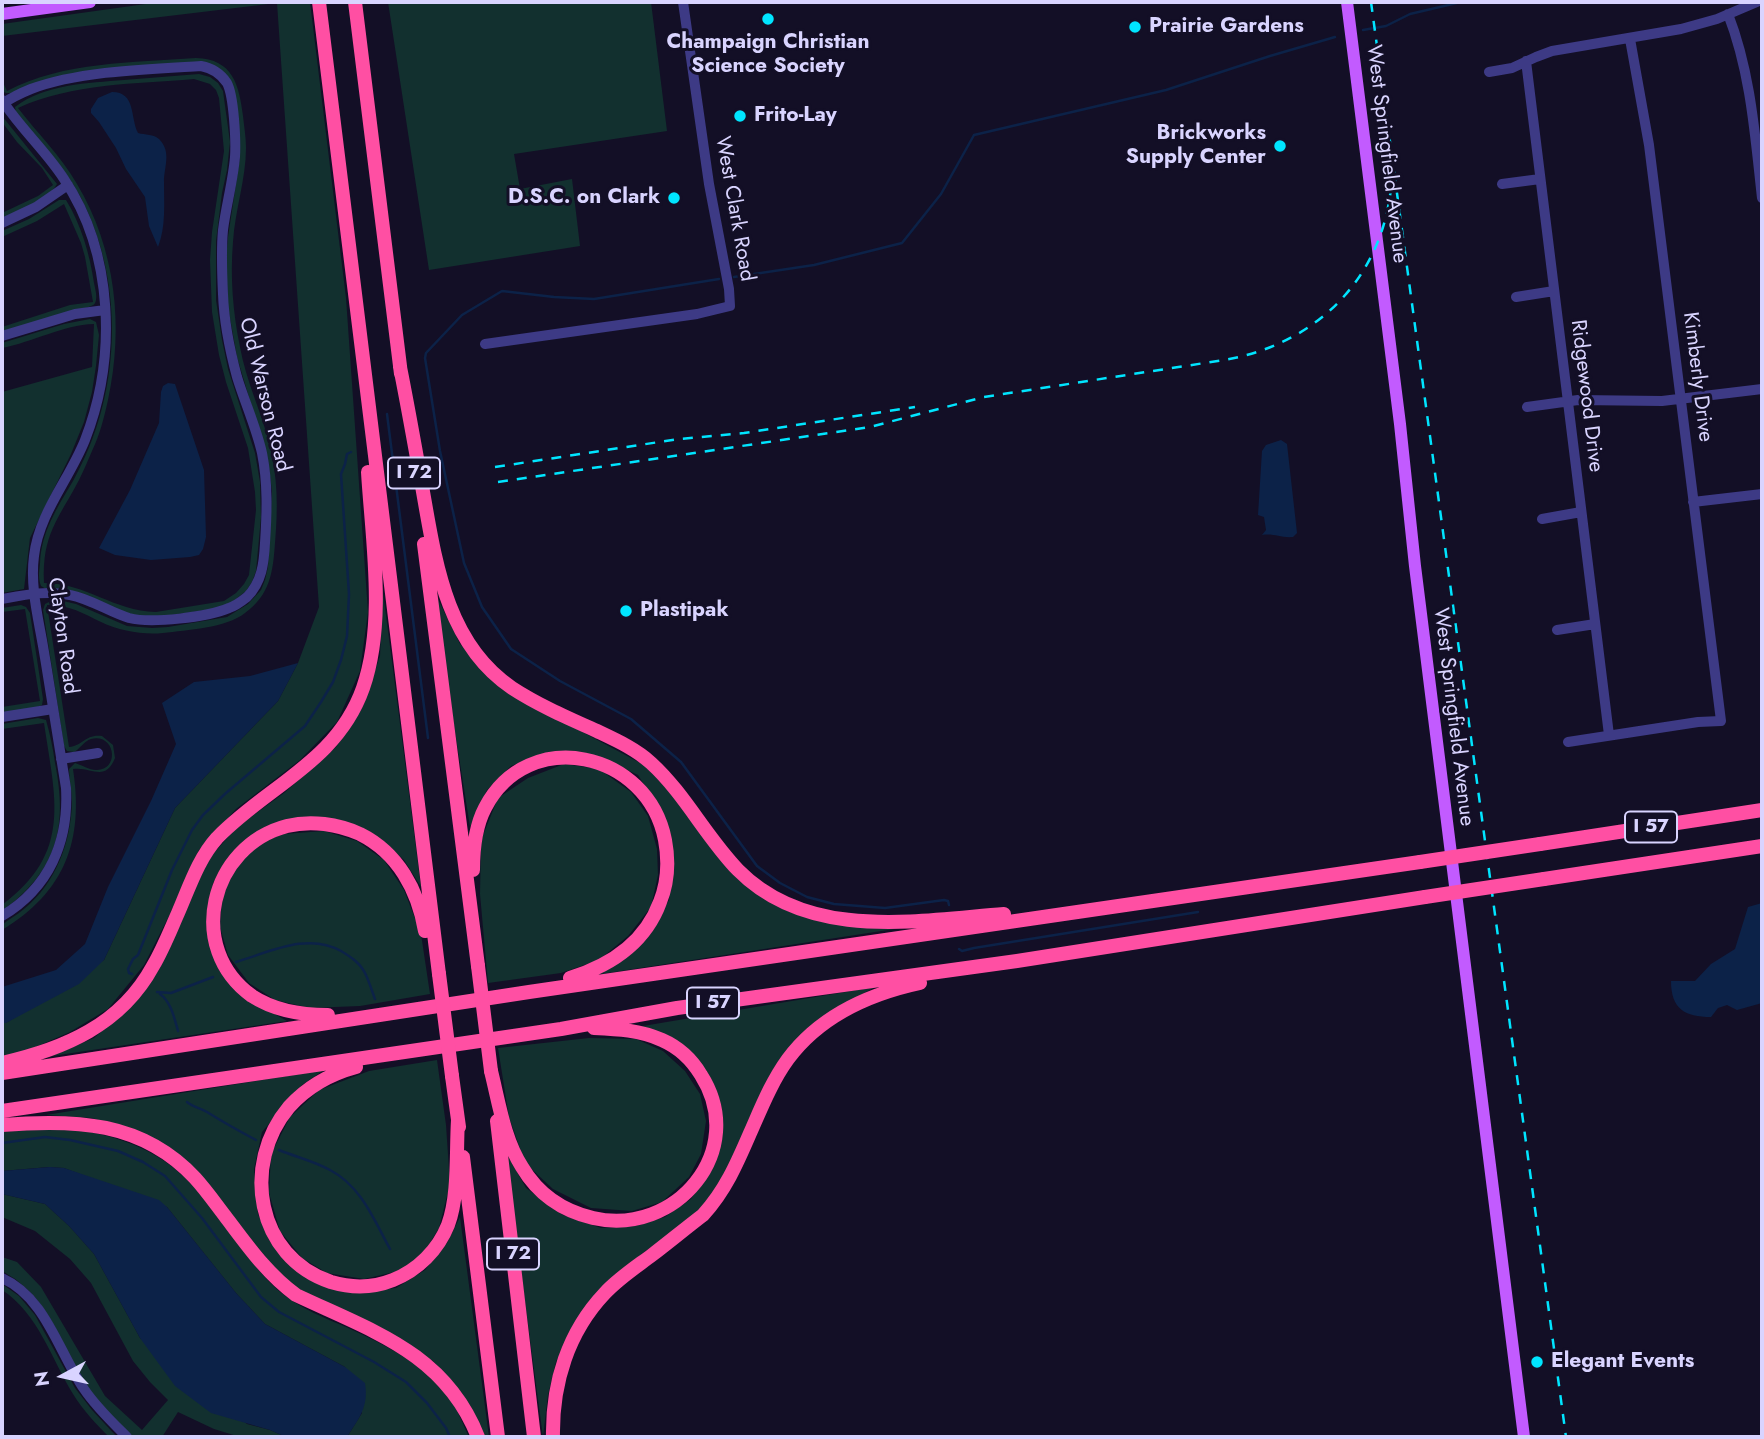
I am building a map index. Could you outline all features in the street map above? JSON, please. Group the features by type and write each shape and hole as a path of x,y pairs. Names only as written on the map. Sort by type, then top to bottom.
{"highway":[{"path":"319,2 436,973"},
{"name":"I 72","path":"355,2 476,945 534,1437"},
{"path":"400,367 439,576 451,610 471,647 492,671 526,697 641,754 665,777 737,869 755,885 808,912 831,918 876,922 1124,905"},
{"path":"2,1063 62,1046 92,1031 120,1010 153,967 208,849 232,824 321,754 354,709 368,673 375,627 376,600 367,460 370,421"},
{"path":"476,945 473,881 476,836 484,809 499,788 531,765 569,758 593,760 634,783 653,806 667,846 667,877 658,909 643,932 614,960 591,972 528,992"},
{"name":"I 57","path":"2,1073 528,992 1762,810"},
{"path":"375,1015 298,1014 281,1010 253,996 232,976 214,935 214,906 216,895 234,859 253,841 277,829 315,823 344,828 369,839 402,870 417,897 436,973"},
{"name":"I 57","path":"2,1111 420,1050 677,1008 1017,961 1762,846"},
{"path":"553,1437 555,1398 560,1373 583,1320 622,1278 713,1205 730,1179 775,1079 802,1042 820,1025 841,1011 877,995 899,987 1017,961"},
{"name":"I 72","path":"436,973 442,998 498,1437"},
{"path":"491,1071 506,1130 516,1156 532,1181 553,1201 583,1216 612,1221 641,1218 677,1202 694,1186 708,1164 713,1148 714,1106 700,1073 675,1047 650,1035 621,1030 561,1028"},
{"path":"420,1050 329,1076 306,1091 282,1116 266,1148 261,1183 265,1213 282,1248 310,1272 338,1284 377,1285 412,1270 439,1242 453,1210 458,1120"},
{"path":"2,1125 54,1121 98,1126 134,1137 163,1152 194,1178 257,1258 285,1287 296,1295 387,1339 429,1366 458,1399 478,1437"}],"main road":[{"path":"2,14 90,2"},
{"name":"West Springfield Avenue","path":"1347,2 1524,1437"}],"street":[{"name":"West Clark Road","path":"485,344 697,314 730,306 709,184 683,2"},
{"path":"1489,72 1512,68 1552,51 1681,29 1757,2"},
{"path":"1728,14 1744,60 1748,81 1762,198"},
{"name":"Kimberly Drive","path":"1609,735 1721,721 1649,145 1630,39"},
{"name":"Ridgewood Drive","path":"1526,61 1609,735"},
{"name":"Old Warson Road","path":"2,102 33,88 79,77 201,66 214,70 226,82 229,89 235,159 223,231 225,320 237,377 262,454 267,487 264,559 259,580 246,597 228,609 147,621 116,614 70,595 35,594"},
{"name":"Clayton Road","path":"2,102 68,186 88,225 101,276 105,310 105,346 93,415 79,453 40,527 34,558 35,594 67,806 65,825 54,860 37,887 23,902 2,916"},
{"path":"1502,184 1540,179"},
{"path":"2,223 36,207 68,186"},
{"path":"1516,296 1554,291"},
{"path":"2,336 75,314 105,310"},
{"path":"1527,407 1583,400 1642,402 1762,389"},
{"path":"1693,502 1762,494"},
{"path":"1542,519 1581,512"},
{"path":"2,599 35,594"},
{"path":"1557,630 1595,624"},
{"path":"2,717 53,709"},
{"path":"1569,742 1609,735"},
{"path":"61,759 98,753"},
{"path":"2,1278 28,1295 47,1322 84,1390 127,1437"}],"green space":[{"path":"160,2 310,2 346,298 368,612 360,671 337,722 300,760 236,809 199,850 144,965 108,1009 70,1032 24,1052 2,1056 2,1023 6,1023 104,960 175,808 278,701 298,663 319,607 277,3 2,36 2,24"},
{"path":"388,2 651,2 667,131 514,154 520,189 572,179 580,246 429,270"},
{"path":"196,58 218,63 232,76 239,94 246,140 246,160 233,242 233,295 243,360 266,431 274,468 277,518 269,582 260,599 245,613 228,622 194,629 155,633 132,632 108,625 81,612 47,605 69,747 92,737 102,736 113,745 115,758 111,766 102,772 73,769 75,819 72,842 65,862 41,899 2,930 2,925 35,899 60,861 71,817 69,769 75,763 93,770 104,769 112,759 110,746 99,739 89,740 74,752 67,751 64,746 43,610 45,604 53,600 63,601 127,626 152,628 227,617 248,604 261,590 265,580 272,491 268,461 237,357 228,307 226,259 240,157 240,136 219,70 93,71 11,93 2,91 2,80 7,91 29,81 75,69"},
{"path":"199,74 210,77 223,91 230,142 216,241 216,300 228,369 255,453 260,482 261,517 256,571 246,591 228,605 157,617 134,616 46,589 40,583 43,541 89,448 101,413 112,340 111,303 96,232 81,198 59,164 16,113 15,107 27,99 67,86","holes":["194,79 210,84 219,98 224,151 212,232 212,312 226,382 248,448 256,510 249,575 236,593 224,601 156,612 126,607 74,587 44,583 49,539 83,473 103,420 113,372 116,317 108,262 90,209 64,164 18,108 60,94 104,86"]},
{"path":"2,116 57,184 40,201 2,219 2,213 38,196 53,185 42,168 2,122"},
{"path":"59,200 66,200 84,240 96,292 95,303 2,332 2,327 70,305 93,302 81,243 64,204 37,221 2,237 2,231 29,219"},
{"path":"90,319 96,322 99,335 92,392 84,422 30,538 24,589 2,593 2,392 92,367 94,324 71,327 2,348 2,343"},
{"path":"383,592 421,887 404,860 382,840 306,817 266,826 235,850 213,883 208,921 242,996 287,1021 52,1056 94,1038 134,1003 160,968 195,884 212,855 237,827 284,793 336,747 363,706 380,656"},
{"path":"436,595 460,644 502,689 644,765 780,907 901,928 601,974 647,939 669,900 673,859 662,813 638,775 597,756 552,752 511,766 487,790 470,827"},
{"path":"21,605 30,613 42,705 2,713 2,707 40,701 25,609 2,612 2,608"},
{"path":"38,718 46,720 52,746 59,786 58,828 46,864 21,896 2,911 2,905 25,885 40,865 54,823 52,776 44,723 2,729 2,724"},
{"path":"564,764 599,769 631,792 648,816 657,849 658,875 651,907 628,936 599,960 561,973 488,983 480,894 481,840 498,798 528,778"},
{"path":"324,831 357,841 384,860 404,890 421,934 430,994 360,1006 310,1008 275,1000 249,983 228,955 220,927 222,898 234,870 257,844 284,834"},
{"path":"875,987 837,1008 789,1049 732,1164 716,1190 691,1219 644,1252 600,1290 571,1330 556,1362 548,1395 543,1437 505,1151 526,1188 563,1215 601,1228 636,1226 665,1217 691,1199 713,1166 707,1072 637,1027"},
{"path":"589,1038 636,1039 663,1051 685,1071 700,1094 706,1121 701,1154 689,1177 662,1202 632,1211 591,1208 553,1189 525,1163 509,1117 498,1048"},
{"path":"437,1060 446,1125 450,1184 439,1228 425,1251 403,1270 364,1279 327,1273 302,1258 280,1231 269,1193 271,1154 290,1117 319,1090 369,1071"},
{"path":"324,1070 302,1085 262,1132 254,1169 258,1214 271,1243 294,1268 360,1292 396,1288 425,1270 447,1243 460,1217 489,1437 483,1437 462,1393 433,1361 390,1335 308,1296 282,1277 196,1171 135,1131 92,1118 46,1115"},
{"path":"57,1127 108,1136 141,1148 171,1166 203,1197 276,1289 306,1309 376,1341 416,1365 450,1399 469,1437 347,1437 362,1413 345,1367 265,1324 236,1293 167,1207 64,1168 2,1171 2,1132"},
{"path":"2,1194 45,1204 94,1254 140,1338 247,1424 286,1437 240,1437 214,1429 178,1412 162,1437 132,1437 87,1387 40,1304 18,1281 2,1271 2,1257 17,1262 41,1287 105,1396 142,1430 168,1400 133,1361 91,1283 70,1259 35,1231 2,1217"},
{"path":"2,1284 19,1296 35,1315 75,1388 117,1437 109,1437 81,1406 35,1324 15,1300 2,1290"}],"water":[{"path":"112,92 120,93 129,101 138,133 157,137 165,149 163,223 158,247 149,226 145,197 116,148 91,113 98,98"},
{"path":"168,383 175,384 204,470 206,537 203,549 199,555 190,557 151,560 115,555 99,548 130,490 159,423 161,392 163,386"},
{"path":"1281,440 1287,444 1297,533 1293,537 1262,535 1266,530 1264,517 1258,515 1262,451 1266,445"},
{"path":"298,663 278,701 175,808 104,960 79,984 2,1023 2,987 56,970 85,944 108,887 176,744 162,703 194,682 250,676"},
{"path":"1762,903 1762,1003 1737,1010 1727,1005 1718,1008 1711,1017 1681,1010 1674,998 1671,981 1695,981 1711,964 1735,949 1748,907"},
{"path":"64,1168 159,1200 265,1324 345,1367 365,1383 364,1406 347,1437 286,1437 211,1413 175,1386 140,1338 94,1254 69,1226 45,1204 2,1194 2,1171"}],"waterway":[{"path":"1363,30 1386,26 1410,14 1461,2"},
{"path":"734,277 814,265 902,243 941,194 974,135 1166,90 1335,37"},
{"path":"719,279 594,299 502,291 462,315 426,353 440,451 464,563 482,607 511,649 560,681 631,719 681,762 757,866 780,883 807,897 834,904 885,908 944,900 948,901 949,905"},
{"path":"387,414 428,738"},
{"path":"132,974 128,969 138,955 172,870 192,830 226,793 305,726 333,682 347,636 349,594 341,474 347,454 351,452"},
{"path":"959,949 962,951 1198,912"},
{"path":"236,962 302,943 328,946 345,953 361,966 375,999"},
{"path":"157,992 171,993 213,977"},
{"path":"160,994 169,1006 178,1031"},
{"path":"187,1102 256,1140"},
{"path":"2,1143 45,1137 70,1140 118,1151 165,1176 202,1218 261,1297 279,1312 406,1382 427,1403 450,1437"},
{"path":"279,1150 324,1167 350,1185 366,1205 390,1249"}],"railway":[{"path":"1371,2 1566,1437"},
{"path":"498,482 870,427 984,397 1224,360 1257,352 1287,340 1314,324 1338,303 1373,252 1385,221 1391,188"},
{"path":"495,467 915,407"}],"place":[{"name":"Champaign Christian Science Society","path":"768,19"},
{"name":"Prairie Gardens","path":"1135,27"},
{"name":"Frito-Lay","path":"740,116"},
{"name":"Brickworks Supply Center","path":"1280,146"},
{"name":"D.S.C. on Clark","path":"674,198"},
{"name":"Plastipak","path":"626,611"},
{"name":"Elegant Events","path":"1537,1362"}]}
